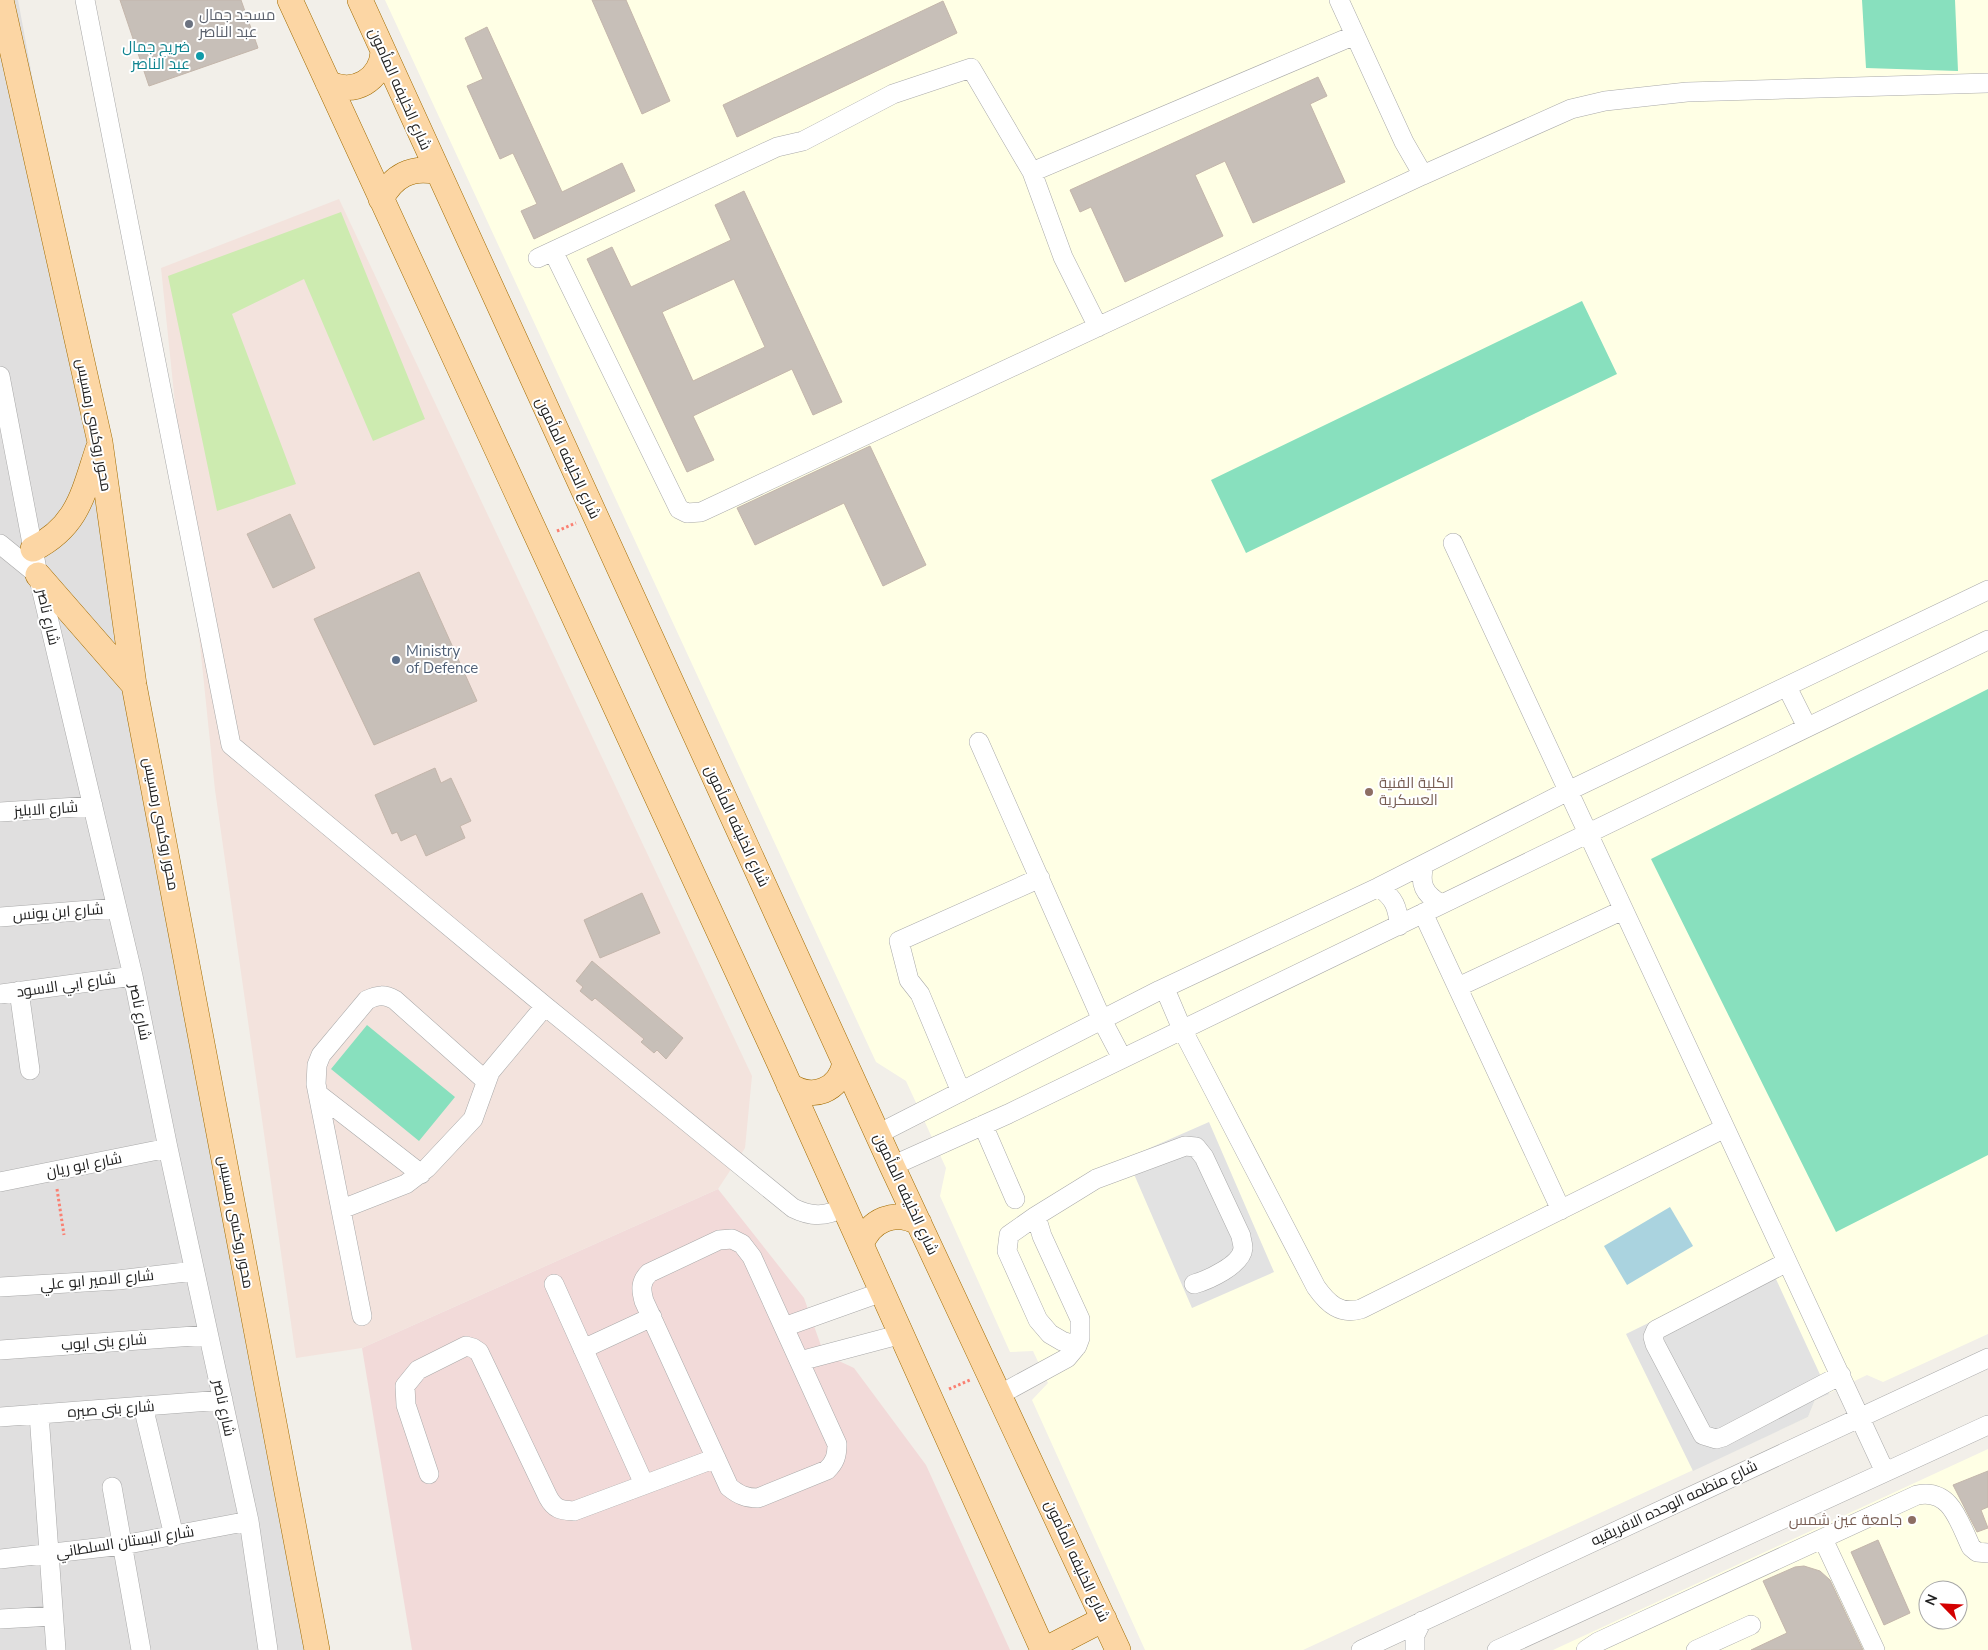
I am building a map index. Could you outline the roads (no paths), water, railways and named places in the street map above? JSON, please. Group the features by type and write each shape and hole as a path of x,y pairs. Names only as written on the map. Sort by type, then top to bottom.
{"main road":[{"name":"محور روكسى رمسيس","path":"1,0 100,442 134,685 317,1650"},
{"path":"290,0 789,1084 1044,1650 1104,1619"},
{"name":"شارع الخليفه المأمون","path":"360,0 892,1166 1118,1650"},
{"path":"328,83 342,88 365,84 376,74 383,52"},
{"path":"381,199 386,189 403,174 414,170 437,172"},
{"path":"33,549 49,541 70,520 80,505 100,442"},
{"path":"38,576 134,685"},
{"path":"789,1084 796,1089 812,1093 828,1089 840,1078 845,1063"},
{"path":"861,1245 868,1231 880,1220 904,1216 919,1223"}],"street":[{"path":"85,0 231,745 545,1006 793,1208 813,1215 824,1215 844,1207"},
{"path":"1339,0 1404,142 1422,175"},
{"path":"1032,172 1355,34"},
{"path":"1098,327 1063,257 1032,172 971,68 893,94 802,141 777,147 546,254 679,509 687,513 701,512 1098,327 1422,175 1571,109 1605,101 1687,92 1988,84"},
{"name":"شارع ناصر","path":"0,376 5,438 33,549 133,976 194,1271 249,1521 268,1650"},
{"path":"1453,543 1622,910 1885,1472"},
{"path":"0,544 38,576"},
{"path":"878,1134 1102,1020 1424,865 1568,790 1988,590"},
{"path":"892,1166 983,1125 1399,926 1988,640"},
{"path":"1787,687 1807,727"},
{"path":"979,742 1102,1020 1122,1058"},
{"name":"شارع الابليز","path":"0,812 92,806"},
{"path":"1424,865 1421,881 1424,889 1441,904"},
{"path":"961,1092 920,994 909,980 899,941 1040,878"},
{"path":"1379,887 1394,899 1399,926"},
{"name":"شارع ابن يونس","path":"0,917 117,908"},
{"path":"1458,986 1622,910"},
{"path":"1424,913 1561,1210"},
{"name":"شارع ابي الاسود","path":"0,994 133,976"},
{"path":"1165,989 1182,1029 1316,1287 1326,1301 1336,1308 1346,1311 1362,1309 1725,1128"},
{"path":"19,991 30,1070"},
{"path":"362,1316 318,1094 316,1074 321,1055 367,1000 376,996 386,995 395,1000 486,1081"},
{"path":"342,1209 406,1184 421,1174 473,1119 480,1105 486,1081 545,1006"},
{"path":"318,1094 421,1174"},
{"path":"983,1125 1015,1199"},
{"path":"1077,1346 1062,1341 1050,1334 1038,1320 1007,1251 1009,1235 1096,1179 1185,1146 1196,1147 1204,1157 1241,1236 1243,1248 1240,1255 1230,1266 1210,1279 1194,1284"},
{"name":"شارع ابو ريان","path":"0,1182 168,1148"},
{"path":"994,1384 1067,1358 1077,1346 1080,1338 1080,1319 1042,1236 1036,1216"},
{"path":"732,1239 742,1244 752,1256 837,1444 837,1454 834,1463 827,1470 758,1498 748,1498 737,1494 729,1487 652,1317 642,1293 644,1279 649,1273 719,1240 732,1239"},
{"path":"1787,1262 1656,1330 1655,1344 1703,1435 1716,1439 1840,1375"},
{"name":"شارع الامير ابو علي","path":"0,1287 118,1280 194,1271"},
{"path":"554,1284 644,1484"},
{"path":"784,1327 882,1292"},
{"path":"582,1349 652,1317"},
{"path":"800,1361 902,1334"},
{"name":"شارع بنى ايوب","path":"0,1350 208,1335"},
{"path":"429,1474 406,1405 405,1386 418,1370 466,1346 479,1352 552,1506 560,1510 574,1511 716,1458"},
{"name":"شارع منظمه الوحده الافريقيه","path":"1369,1646 1988,1358"},
{"name":"شارع بنى صبره","path":"0,1417 222,1400"},
{"path":"143,1406 174,1536"},
{"path":"39,1414 56,1650"},
{"path":"1497,1650 1988,1425"},
{"path":"112,1487 141,1650"},
{"path":"1586,1650 1598,1642 1917,1496 1935,1494 1950,1504 1971,1547 1976,1552 1988,1553"},
{"name":"شارع البستان السلطاني","path":"0,1559 123,1545 249,1521"},
{"path":"1823,1539 1875,1650"},
{"path":"0,1619 53,1616"},
{"path":"1415,1650 1415,1635 1422,1621"},
{"path":"1696,1650 1751,1625"},
{"path":"1369,1646 1396,1650"}],"water":[{"path":"1670,1207 1693,1246 1627,1285 1604,1246"}],"place":[{"name":"مسجد جمال عبد الناصر","path":"189,24"},
{"name":"ضريح جمال عبد الناصر","path":"200,56"},
{"name":"Ministry of Defence","path":"396,660"},
{"name":"الكلية الفنية العسكرية","path":"1369,792"},
{"name":"جامعة عين شمس","path":"1912,1520"}]}
